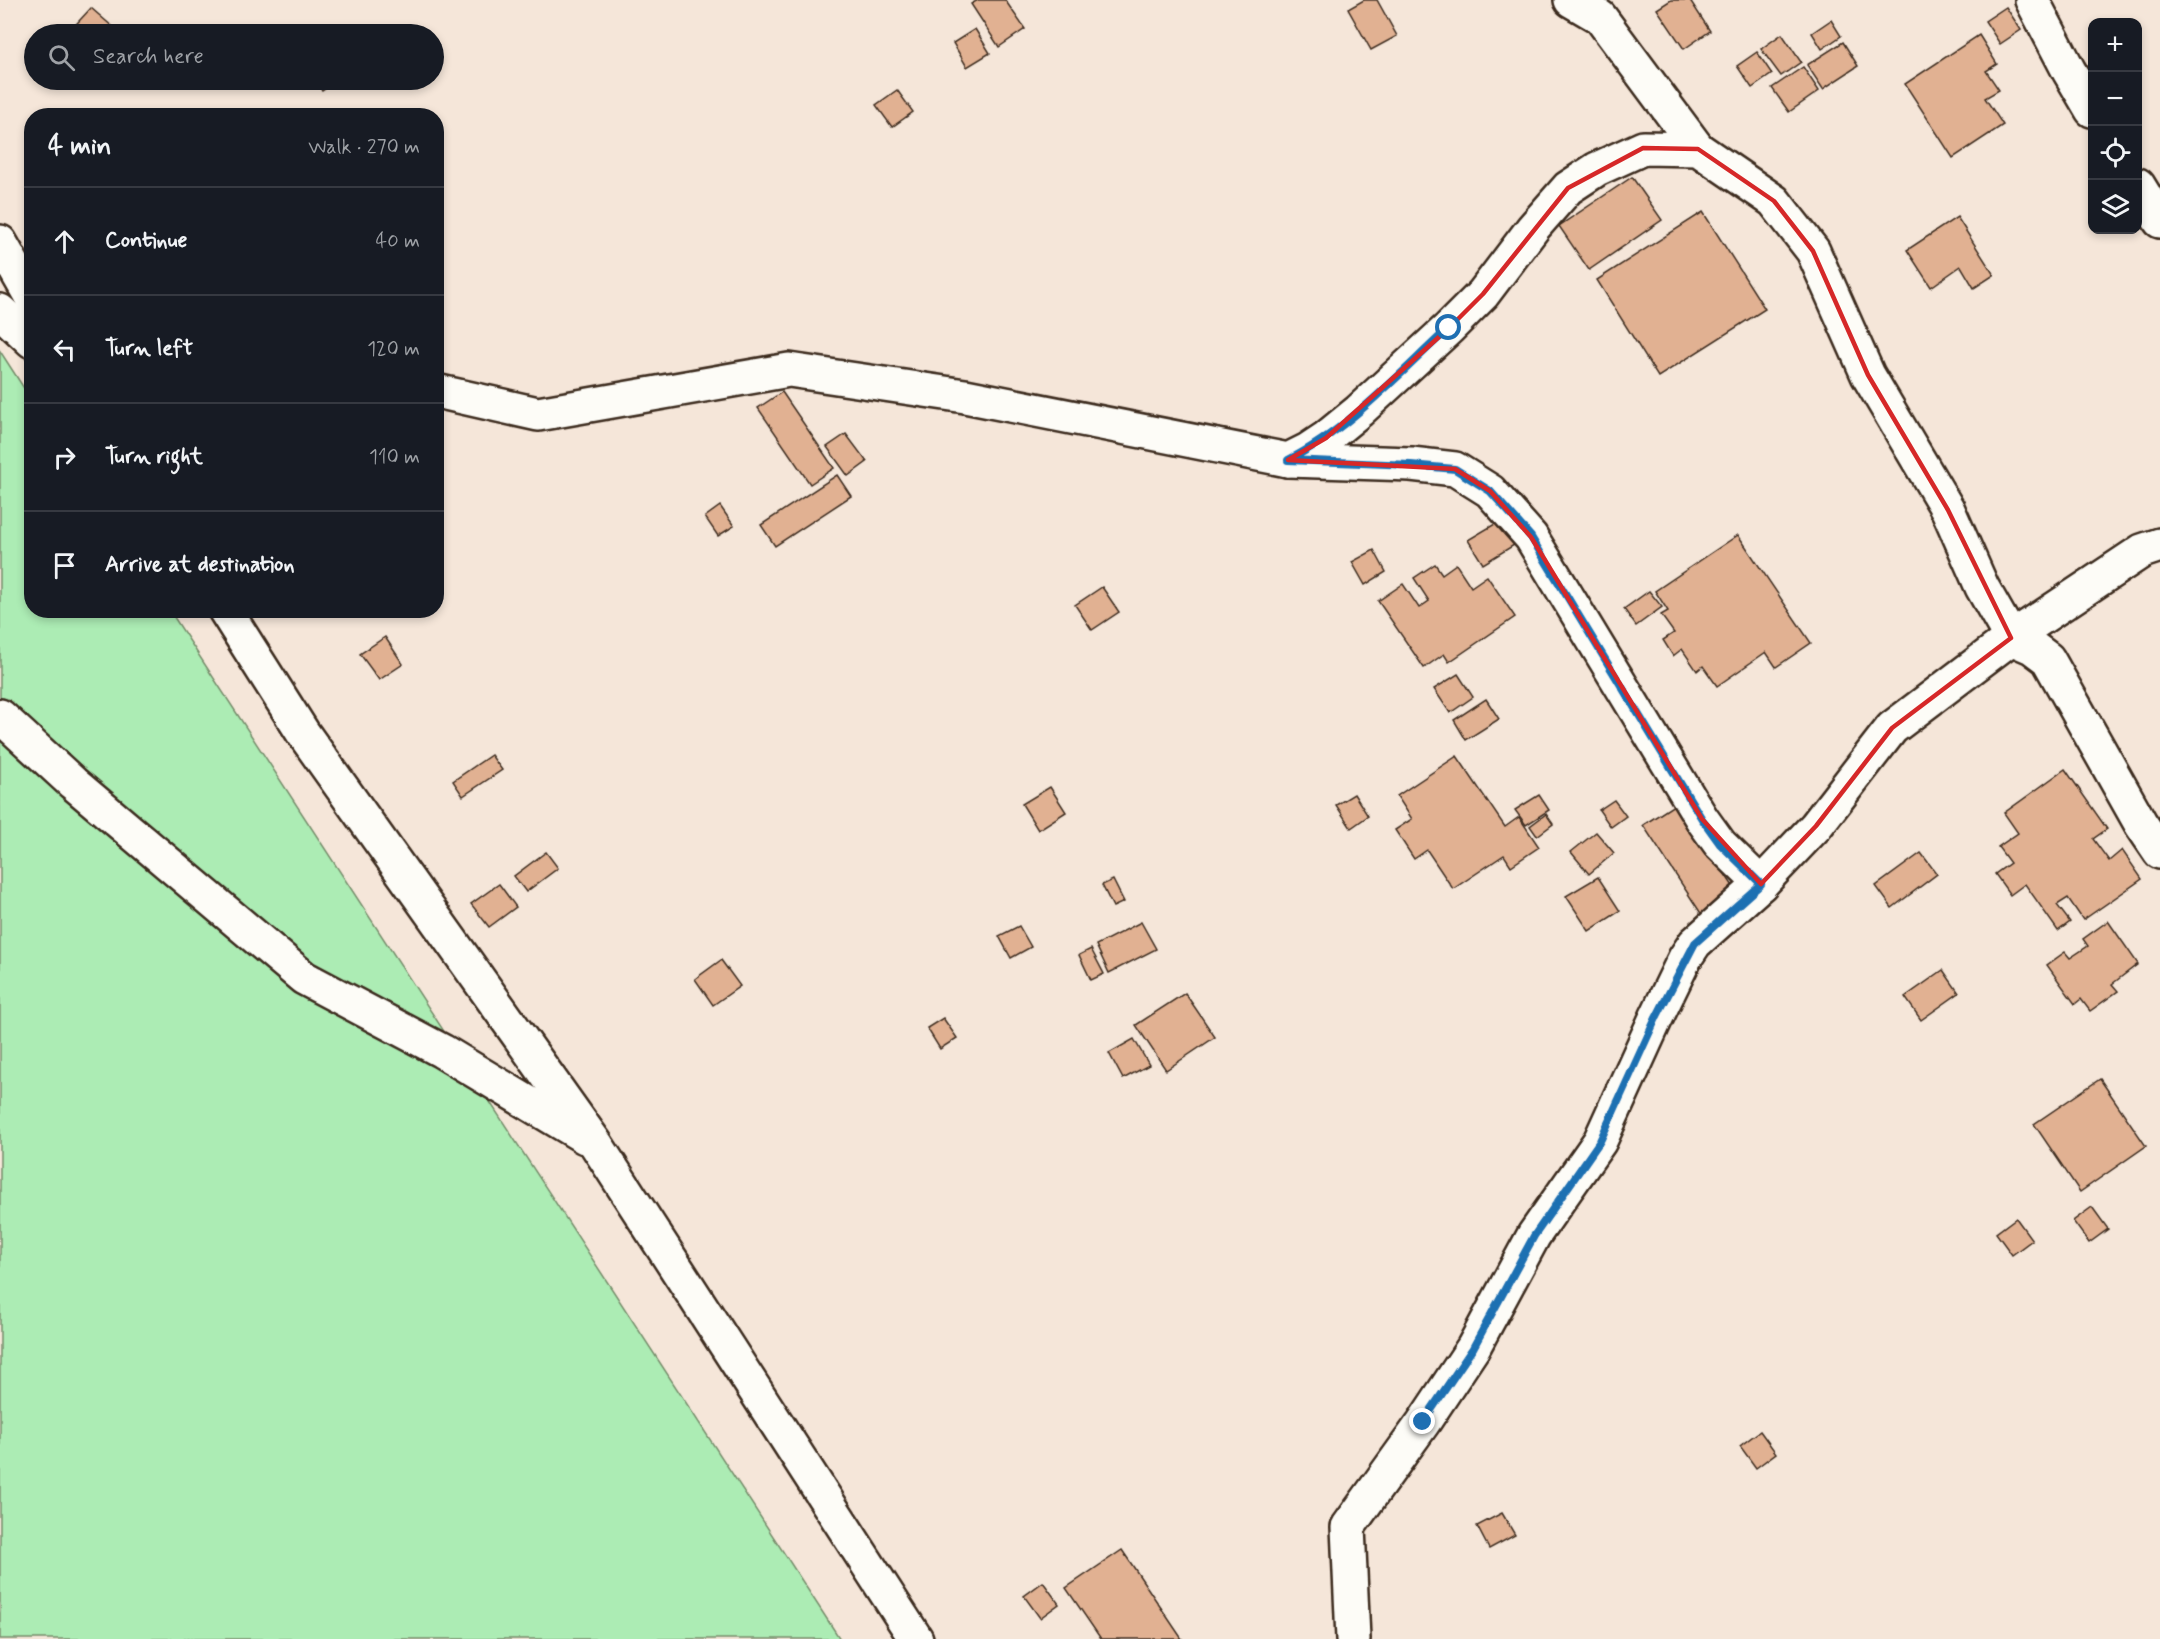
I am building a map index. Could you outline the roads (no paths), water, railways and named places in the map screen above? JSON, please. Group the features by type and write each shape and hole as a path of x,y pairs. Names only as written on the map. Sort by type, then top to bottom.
{"street":[{"path":"1571,0 1600,17 1698,149 1774,201 1813,252 1868,375 1948,510 1982,587 2011,638 2032,646 2048,659 2160,852"},
{"path":"2032,0 2088,103"},
{"path":"1288,460 1308,450 1334,431 1449,328 1483,294 1533,228 1568,188 1597,169 1642,148 1698,149"},
{"path":"2142,192 2160,221"},
{"path":"0,242 24,284"},
{"path":"0,311 24,334"},
{"path":"444,393 538,414 789,370 965,396 1288,460 1455,469 1490,491 1531,537 1702,819 1720,844 1761,884"},
{"path":"1353,1639 1348,1527 1473,1348 1534,1236 1600,1141 1656,1018 1695,943 1761,884 1816,826 1892,728 2011,638 2142,551 2160,545"},
{"path":"230,618 303,733 596,1144 916,1639"},
{"path":"0,716 73,783 304,978 442,1051 596,1144"}]}
